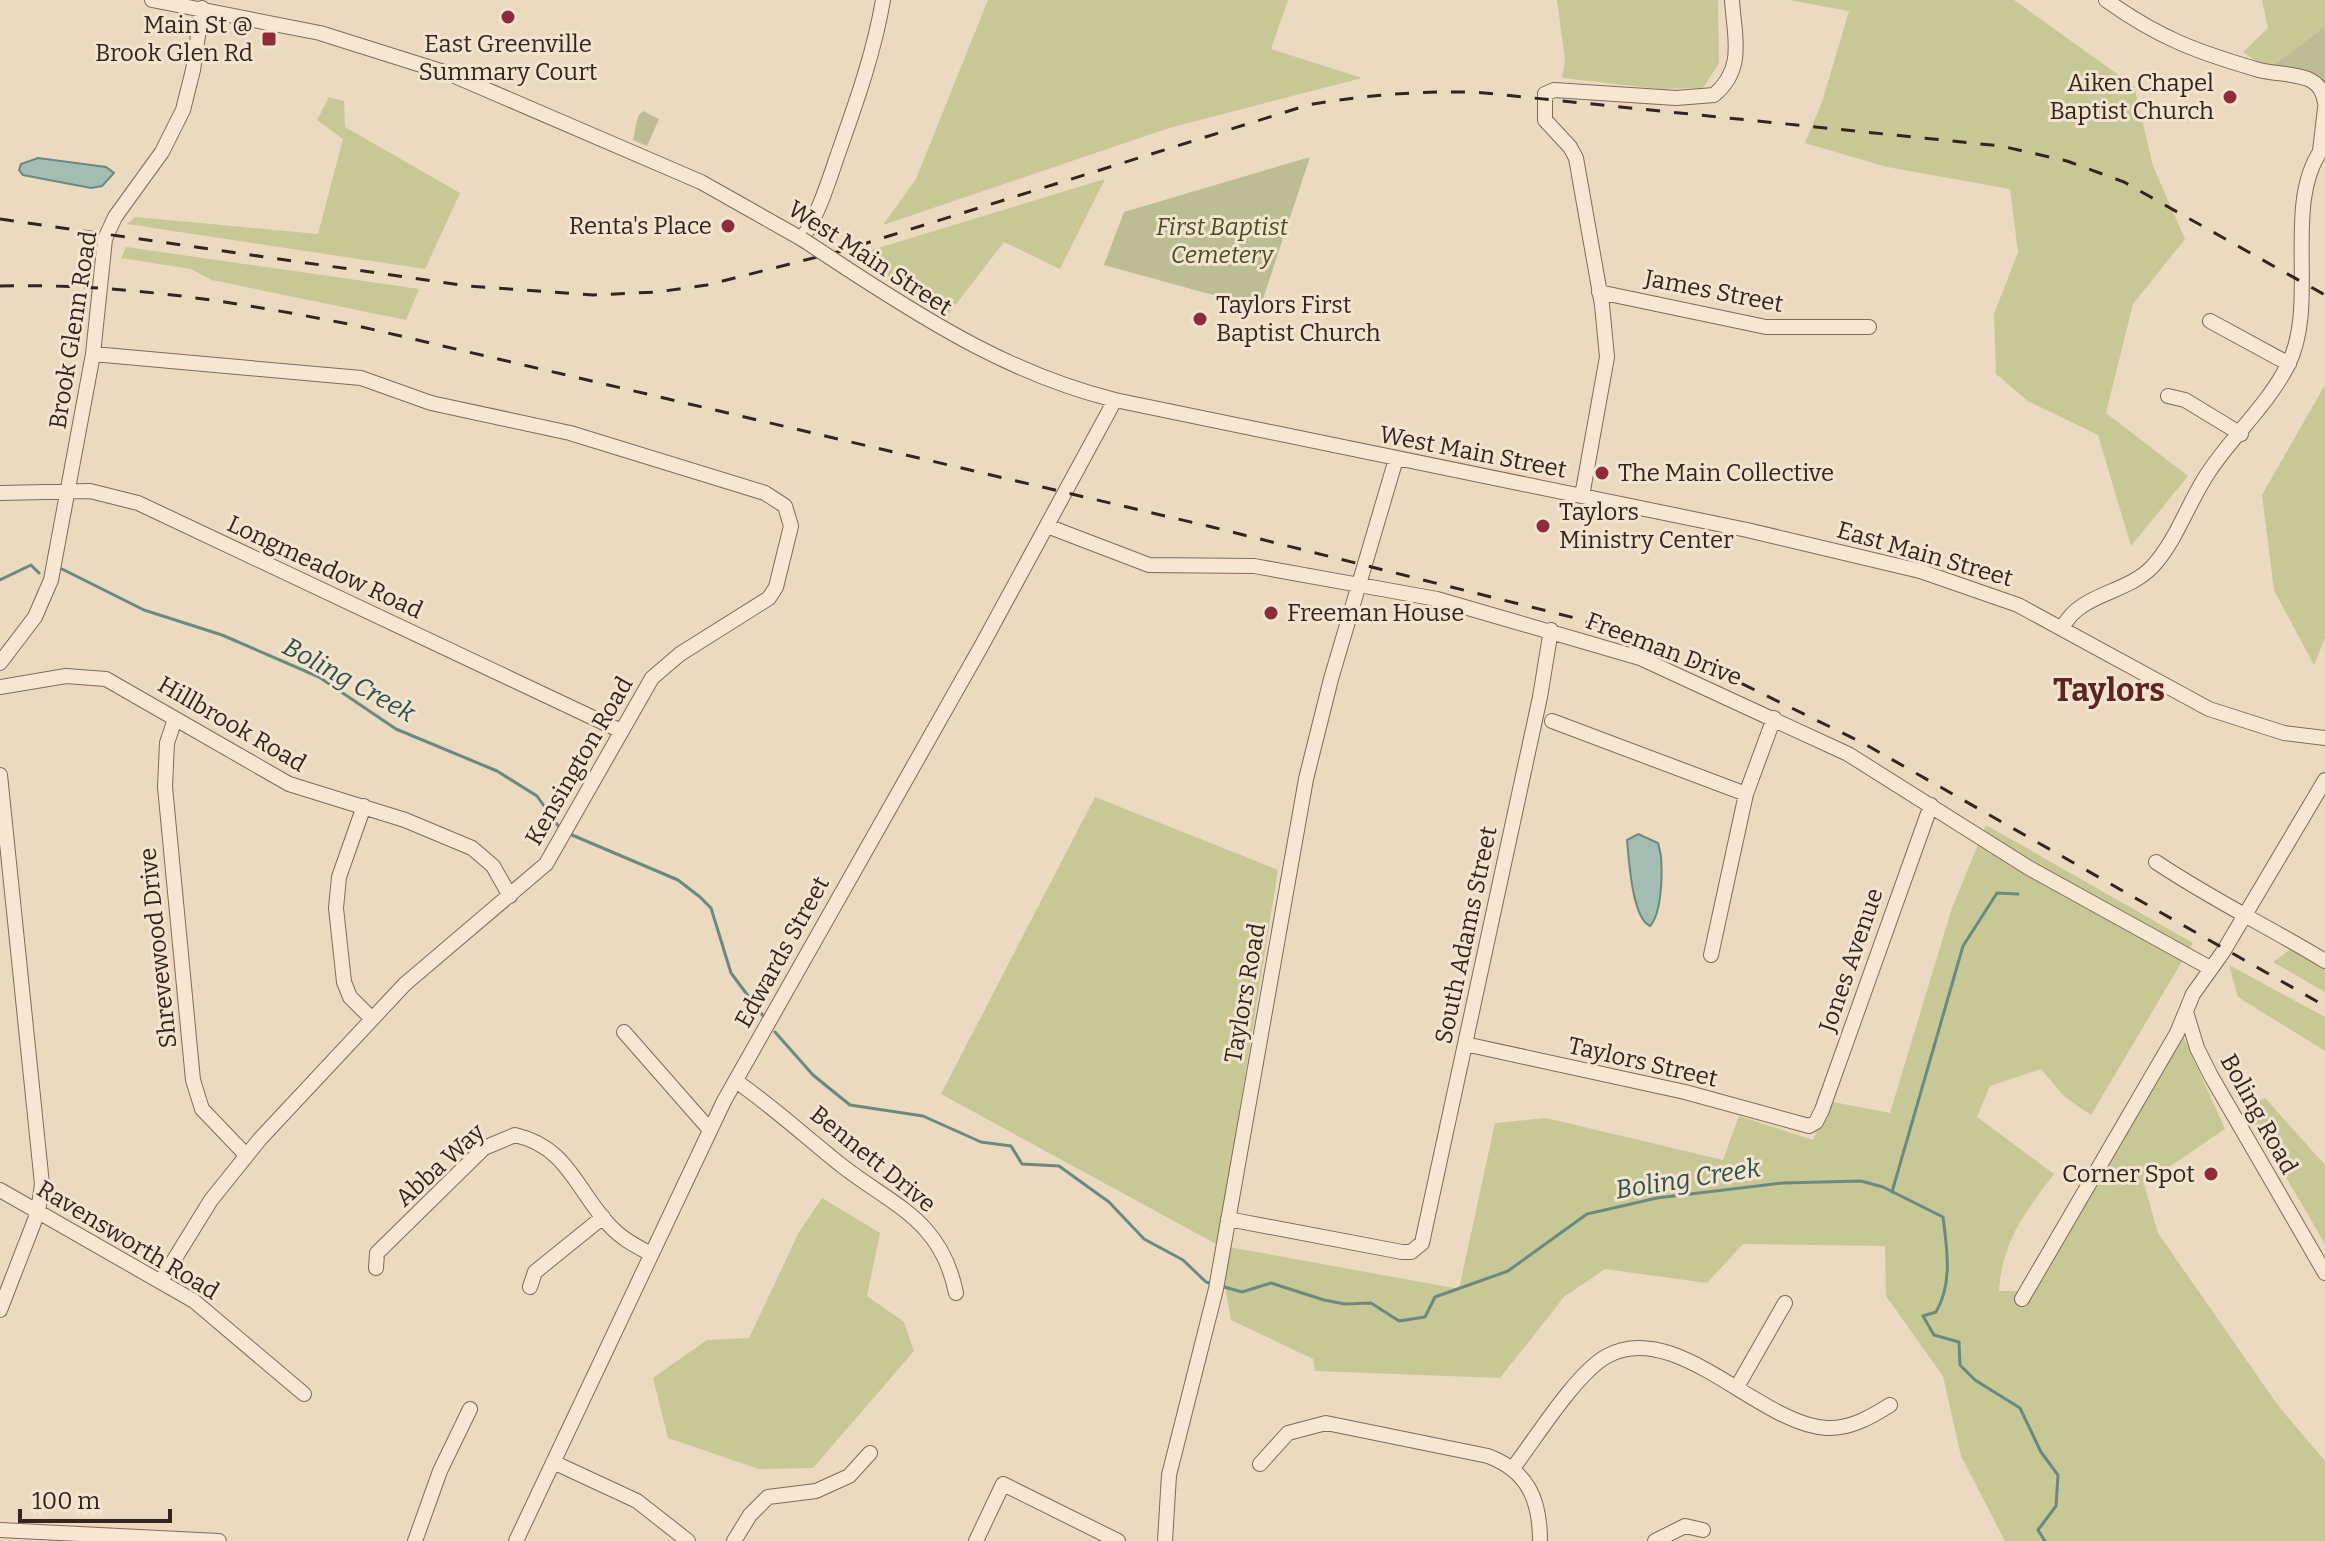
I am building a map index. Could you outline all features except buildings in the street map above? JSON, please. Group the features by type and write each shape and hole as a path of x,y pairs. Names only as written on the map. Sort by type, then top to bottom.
{"street":[{"name":"West Main Street","path":"152,0 320,33 450,74 701,182 802,239 935,326 993,357 1052,382 1115,400 1582,496"},
{"path":"802,239 819,209 854,111 874,49 883,0"},
{"path":"1582,496 1607,357 1576,158 1545,120 1545,94 1554,90 1676,98 1714,95 1732,73 1737,54 1732,0"},
{"path":"2063,627 2078,607 2130,583 2152,566 2208,473 2241,434 2289,364 2299,333 2304,202 2322,148 2325,106 2322,90 2310,80 2259,70 2188,49 2151,31 2106,0"},
{"name":"Brook Glenn Road","path":"0,663 35,617 47,593 93,354 105,239 115,217 162,152 183,110 193,70 202,8"},
{"name":"James Street","path":"1599,292 1766,327 1869,327"},
{"path":"2210,321 2289,364"},
{"name":"Kensington Road","path":"93,354 361,378 431,403 570,433 692,468 773,496 788,512 791,526 773,593 742,617 664,666 642,692 619,730 552,856 510,896 437,954 246,1155 211,1200 161,1281"},
{"path":"2168,396 2185,400 2241,434"},
{"name":"Edwards Street","path":"516,1541 710,1130 1115,400"},
{"name":"Taylors Road","path":"1165,1541 1169,1475 1220,1269 1306,779 1357,587 1396,459"},
{"name":"Longmeadow Road","path":"0,493 103,492 138,503 619,730"},
{"name":"East Main Street","path":"1582,496 1920,571 1975,587 2063,627 2209,709 2284,733 2325,738"},
{"name":"Freeman Drive","path":"1047,526 1149,565 1254,566 1437,599 1640,658 1848,754 2029,868 2210,968"},
{"name":"South Adams Street","path":"1228,1219 1402,1252 1418,1248 1540,697 1551,630"},
{"name":"Hillbrook Road","path":"0,687 66,676 99,677 127,689 289,784 438,831 472,848 493,866 510,896"},
{"path":"1711,955 1746,794 1774,718"},
{"name":"Shrevewood Drive","path":"175,719 167,743 165,787 193,1080 202,1109 246,1155"},
{"path":"1552,721 1746,794"},
{"path":"0,775 42,1184 38,1212 0,1310"},
{"path":"2022,1299 2187,1015 2193,994 2245,916 2325,780"},
{"name":"Jones Avenue","path":"1809,1126 1816,1122 1822,1110 1931,805"},
{"path":"364,806 339,877 336,908 344,982 350,997 372,1019"},
{"path":"2156,862 2230,910 2325,961"},
{"name":"Boling Road","path":"2187,1015 2197,1048 2211,1076 2325,1273"},
{"path":"624,1032 710,1130"},
{"name":"Taylors Street","path":"1465,1044 1685,1092 1809,1126"},
{"name":"Bennett Drive","path":"736,1081 782,1113 857,1178 911,1213 943,1254 956,1293"},
{"name":"Abba Way","path":"376,1268 377,1253 484,1148 515,1135 545,1144 622,1238 651,1254"},
{"name":"Ravensworth Road","path":"0,1190 161,1281 211,1314 304,1394"},
{"path":"530,1287 535,1272 603,1217"},
{"path":"1737,1387 1785,1303"},
{"path":"1513,1468 1586,1374 1618,1351 1643,1347 1657,1350 1791,1416 1823,1427 1862,1420 1890,1405"},
{"path":"415,1541 440,1471 470,1409"},
{"path":"1260,1464 1288,1433 1326,1423 1460,1449 1513,1468 1528,1484 1536,1499 1540,1541"},
{"path":"734,1541 750,1515 768,1497 816,1491 849,1476 870,1453"},
{"path":"553,1462 637,1501 688,1541"},
{"path":"976,1541 1003,1484 1118,1541"},
{"path":"1655,1541 1685,1526 1703,1530"},
{"path":"0,1530 42,1536 219,1541"}],"green space":[{"path":"988,0 1288,0 1271,49 1362,78 1169,128 883,225 916,179"},
{"path":"1557,0 1718,0 1719,63 1703,88 1660,89 1562,78 1565,60"},
{"path":"1789,0 2014,0 2134,86 2153,166 2185,239 2133,304 2106,413 2188,476 2131,546 2098,435 2028,401 1996,374 1994,314 2018,252 2010,189 1887,167 1805,143 1822,102 1849,11"},
{"path":"2262,0 2325,0 2325,27 2268,69 2243,52 2268,28"},
{"path":"2325,27 2325,86 2268,69"},
{"path":"329,97 344,101 345,127 460,193 425,269 127,224 135,217 318,234 343,139 317,120"},
{"path":"643,111 659,119 647,146 633,140 638,116"},
{"name":"First Baptist Cemetery","path":"1310,157 1260,308 1104,265 1124,212"},
{"path":"1105,179 1060,269 1004,242 947,316 852,256"},
{"path":"126,247 419,289 406,320 212,280 191,269 121,258"},
{"path":"2325,385 2325,638 2314,665 2274,590 2262,495"},
{"path":"1095,797 1278,870 1218,1245 941,1094"},
{"path":"1986,825 2193,943 2091,1115 2065,1097 2041,1069 1990,1086 1977,1117 2054,1174 2010,1242 1999,1291 2031,1291 2182,1034 2225,1129 2144,1184 2158,1233 2279,1407 2325,1461 2325,1541 2005,1541 1961,1456 1943,1376 1886,1296 1885,1246 1743,1244 1707,1283 1605,1269 1564,1297 1500,1378 1315,1371 1313,1359 1231,1320 1218,1245 1459,1289 1495,1123 1546,1118 1723,1160 1739,1116 1813,1140 1828,1101 1890,1113 1952,908"},
{"path":"2291,949 2325,968 2325,992 2273,962"},
{"path":"2229,965 2325,1017 2325,1051 2238,997"},
{"path":"2265,1098 2325,1165 2325,1244 2245,1107"},
{"path":"822,1198 880,1233 867,1296 904,1322 914,1351 813,1468 759,1469 668,1438 653,1378 707,1340 749,1338 799,1232"}],"shaded area":[{"path":"38,158 106,167 114,173 102,186 91,188 23,175 19,170 21,164"},
{"path":"1638,834 1658,843 1660,851 1660,898 1650,926 1639,912 1630,874 1627,840"}],"waterway":[{"name":"Boling Creek","path":"0,580 31,565 39,573"},
{"name":"Boling Creek","path":"62,569 144,610 222,635 319,677 396,729 497,771 537,796 559,827"},
{"name":"Boling Creek","path":"572,835 678,880 700,897 711,908 731,973 764,1017"},
{"path":"1892,1192 1963,946 1997,893 2018,894"},
{"name":"Boling Creek","path":"775,1032 813,1075 850,1105 923,1116 981,1142 1011,1146 1022,1164 1059,1166 1109,1202 1144,1239 1183,1260 1206,1282 1213,1284"},
{"name":"Boling Creek","path":"1221,1286 1242,1292 1271,1283 1324,1300 1345,1304 1371,1303 1399,1321 1425,1317 1435,1297 1508,1271 1587,1214 1657,1198 1783,1183 1861,1181 1883,1187 1943,1217 1947,1266 1945,1289 1936,1312 1923,1316 1934,1335 1959,1342 1960,1365 1975,1380 2020,1408 2041,1452 2058,1475 2056,1506 2038,1530 2045,1541"}],"railway":[{"path":"0,219 468,286 593,295 657,292 707,285 841,251 1308,105 1391,94 1475,92 2001,146 2067,161 2124,182 2325,295"},
{"path":"0,286 90,288 180,296 358,326 1212,527 1579,619 1710,668 1863,743 2325,1006"}],"place":[{"name":"East Greenville Summary Court","path":"508,17"},
{"name":"Main St @ Brook Glen Rd","path":"269,39"},
{"name":"Aiken Chapel Baptist Church","path":"2230,97"},
{"name":"Renta's Place","path":"728,226"},
{"name":"Taylors First Baptist Church","path":"1200,319"},
{"name":"The Main Collective","path":"1602,473"},
{"name":"Taylors Ministry Center","path":"1543,526"},
{"name":"Freeman House","path":"1271,613"},
{"name":"Corner Spot","path":"2211,1174"}],"district":[{"name":"Taylors","path":"2109,690"}]}
